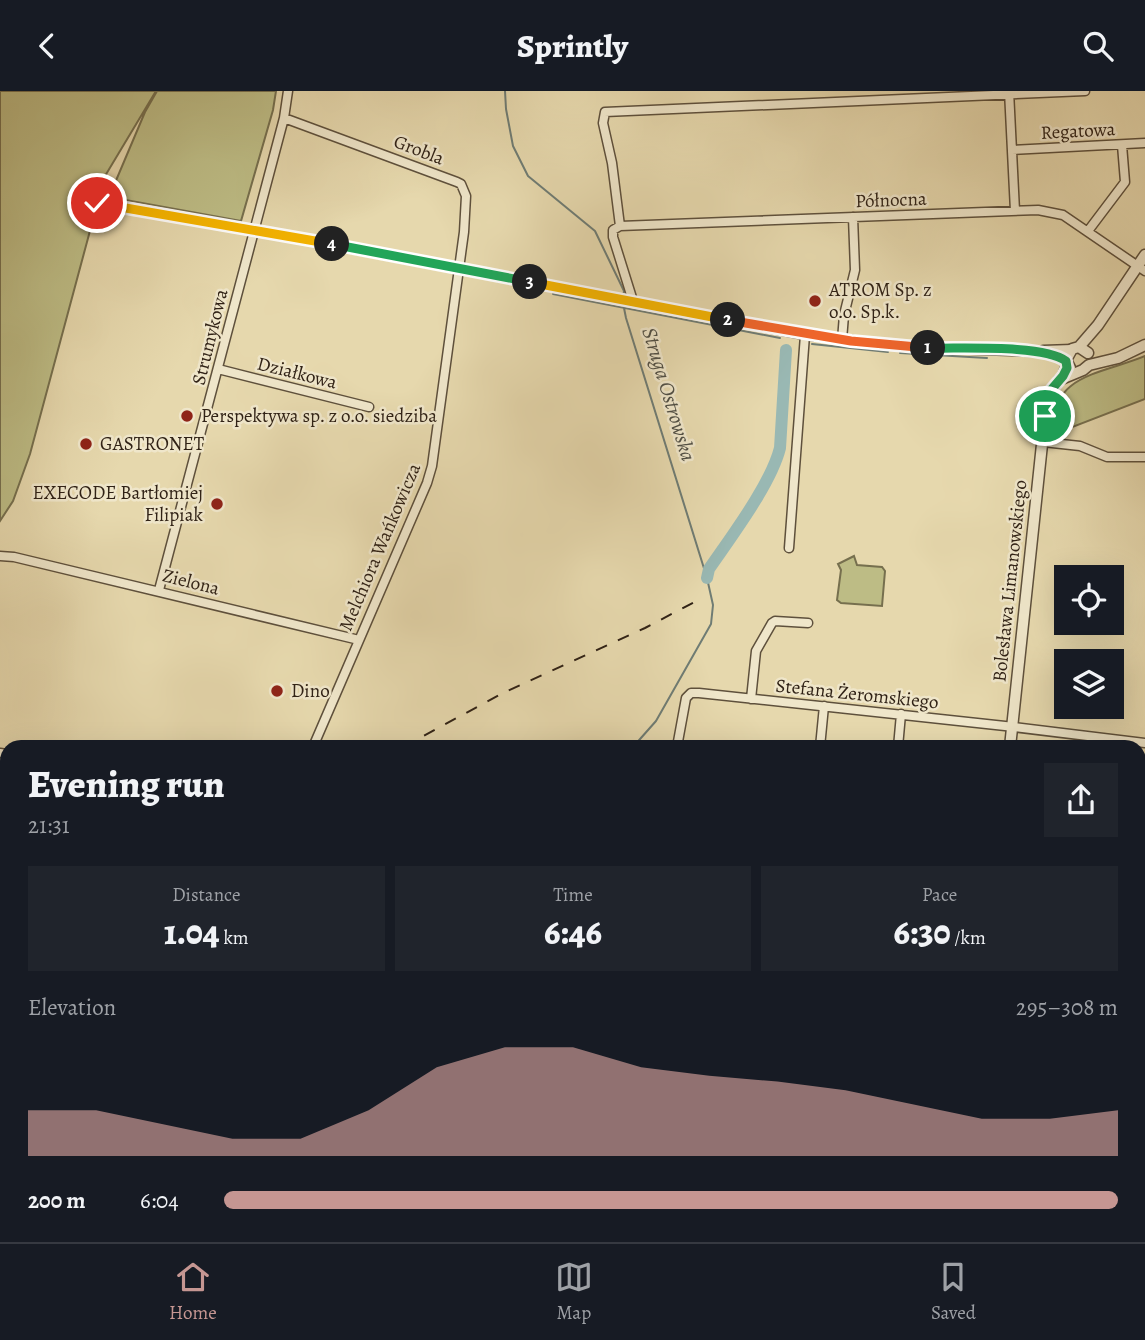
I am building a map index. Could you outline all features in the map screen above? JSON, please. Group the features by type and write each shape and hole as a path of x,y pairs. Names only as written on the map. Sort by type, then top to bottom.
{"street":[{"name":"Strumykowa","path":"159,590 284,118 288,91"},
{"path":"633,301 613,237 613,230 620,226 612,163 603,123 605,112 1085,91"},
{"path":"1009,93 1015,211"},
{"name":"Grobla","path":"284,118 461,184 466,202 460,268"},
{"name":"Regatowa","path":"1012,150 1145,143"},
{"path":"1088,232 1125,181 1122,145"},
{"path":"97,203 460,268 805,335 923,348 1037,352 1057,355 1072,370 1118,358 1145,345"},
{"name":"Północna","path":"620,226 1038,210 1063,215 1141,268"},
{"path":"842,340 844,315 855,271 853,217"},
{"path":"1084,368 1080,350 1141,268 1145,255"},
{"name":"Melchiora Wańkowicza","path":"316,740 432,466 460,268"},
{"path":"789,548 805,335"},
{"path":"1037,352 1050,349 1130,353"},
{"name":"Bolesława Limanowskiego","path":"1011,740 1048,400 1067,363 1067,356 1080,350"},
{"path":"1059,380 1084,368"},
{"name":"Działkowa","path":"218,369 369,407"},
{"path":"1043,442 1080,446 1107,457 1145,457"},
{"name":"Zielona","path":"0,556 159,590 359,640"},
{"path":"751,699 756,652 772,623 808,623"},
{"name":"Stefana Żeromskiego","path":"678,740 686,698 691,693 699,693 1120,740"},
{"path":"821,740 824,706"},
{"path":"899,740 901,714"}],"shaded area":[{"path":"0,91 156,91 99,186 98,201 30,454 13,501 0,521"},
{"path":"157,91 276,91 241,221 109,197 145,112"},
{"path":"1145,356 1145,399 1057,433 1055,414 1060,399 1069,388 1082,379"},
{"path":"854,556 857,565 882,567 885,571 882,606 841,603 837,600 841,570 838,564"}],"waterway":[{"name":"Struga Ostrowska","path":"505,91 513,146 528,176 595,231 624,291 623,297"},
{"path":"553,294 780,338"},
{"name":"Struga Ostrowska","path":"623,303 713,605 711,624 656,721 639,740"},
{"path":"812,344 888,352"},
{"name":"Struga Ostrowska","path":"707,578 709,569 768,478 780,448 786,350"},
{"path":"900,353 987,358"}],"railway":[{"path":"416,740 503,693 645,628 702,598"}],"place":[{"name":"ATROM Sp. z o.o. Sp.k.","path":"815,301"},
{"name":"Perspektywa sp. z o.o. siedziba","path":"187,416"},
{"name":"GASTRONET","path":"86,444"},
{"name":"EXECODE Bartłomiej Filipiak","path":"217,504"},
{"name":"Dino","path":"277,691"}],"route":[{"path":"97,203 254,230 805,335 923,348 1021,351 1057,355 1066,361 1067,368 1051,390 1045,416"}]}
